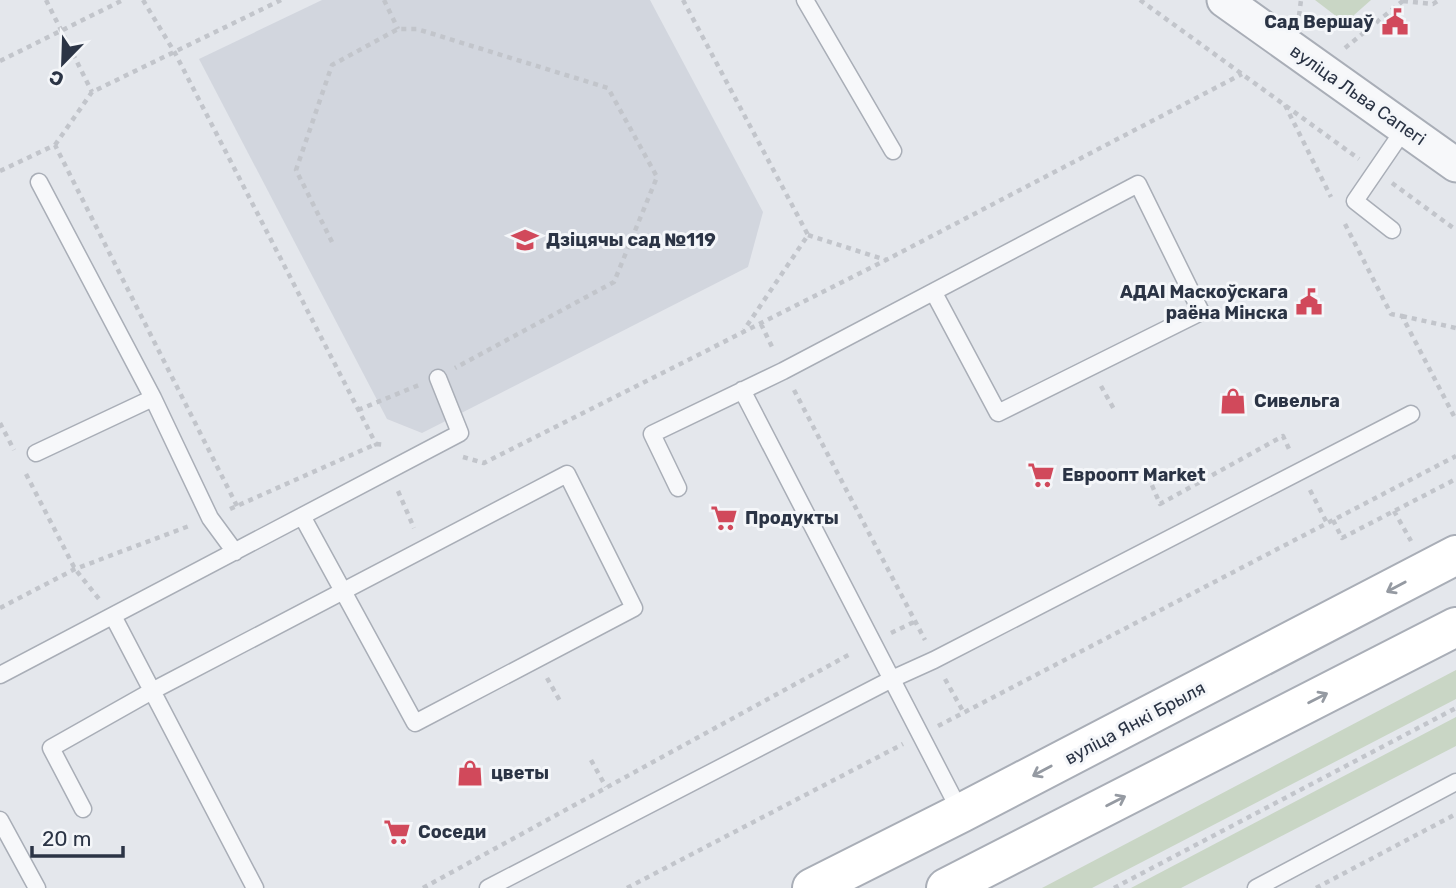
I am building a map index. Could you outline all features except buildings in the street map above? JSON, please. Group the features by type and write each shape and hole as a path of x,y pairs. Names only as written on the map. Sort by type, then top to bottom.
{"main road":[{"name":"вуліца Янкі Брыля","path":"812,888 1456,555"},
{"path":"946,888 987,879 1456,627"}],"street":[{"name":"вуліца Льва Сапегі","path":"1224,0 1456,165"}],"lane":[{"path":"805,0 893,151"},
{"path":"1392,230 1355,201 1405,128"},
{"path":"39,182 153,398 209,518 235,552"},
{"path":"678,488 652,434 783,371 1138,184 1201,312 998,413 934,293"},
{"path":"0,675 460,433 438,378"},
{"path":"742,390 961,813"},
{"path":"36,453 153,398"},
{"path":"488,888 891,679 934,660 1411,415"},
{"path":"83,809 51,748 152,691 343,593 566,474 634,608 415,723 343,593 302,516"},
{"path":"113,616 255,888"},
{"path":"1256,888 1456,782"},
{"path":"0,820 37,888"}],"path":[{"path":"46,0 92,92"},
{"path":"0,61 123,0"},
{"path":"143,0 175,53 376,444 424,550"},
{"path":"55,145 92,92 281,0"},
{"path":"384,0 398,29"},
{"path":"683,0 808,235 886,260"},
{"path":"1140,0 1456,230"},
{"path":"1299,17 1300,0"},
{"path":"1344,49 1403,0 1433,4 1438,0"},
{"path":"332,242 296,170 332,65 398,29 417,29 608,88 657,177 614,282 438,378 358,410"},
{"path":"376,444 433,447 484,463 886,260 1242,74"},
{"path":"1284,105 1334,203"},
{"path":"1340,215 1391,314 1456,328"},
{"path":"742,333 808,235"},
{"path":"1402,316 1456,420"},
{"path":"761,324 783,371 964,713"},
{"path":"0,423 19,460"},
{"path":"1148,476 1160,504 1283,436"},
{"path":"627,888 1456,456"},
{"path":"25,472 75,569 113,616"},
{"path":"1333,520 1342,538 1456,479"},
{"path":"423,888 916,621"},
{"path":"1114,888 1456,708"},
{"path":"591,760 606,788"},
{"path":"1316,888 1456,814"}],"shaded area":[{"name":"Дзіцячы сад №119","path":"322,0 650,0 763,212 748,267 422,433 387,419 199,59"}],"green space":[{"path":"1315,0 1371,0 1345,23"},
{"path":"1456,670 1456,699 1092,888 1042,888"},
{"path":"1456,717 1456,746 1181,888 1131,888"}],"place":[{"name":"Сад Вершаў","path":"1395,22"},
{"name":"Дзіцячы сад №119","path":"525,240"},
{"name":"АДАІ Маскоўскага раёна Мінска","path":"1309,302"},
{"name":"Сивельга","path":"1233,401"},
{"name":"Евроопт Market","path":"1041,475"},
{"name":"Продукты","path":"724,518"},
{"name":"цветы","path":"470,773"},
{"name":"Соседи","path":"397,832"}]}
